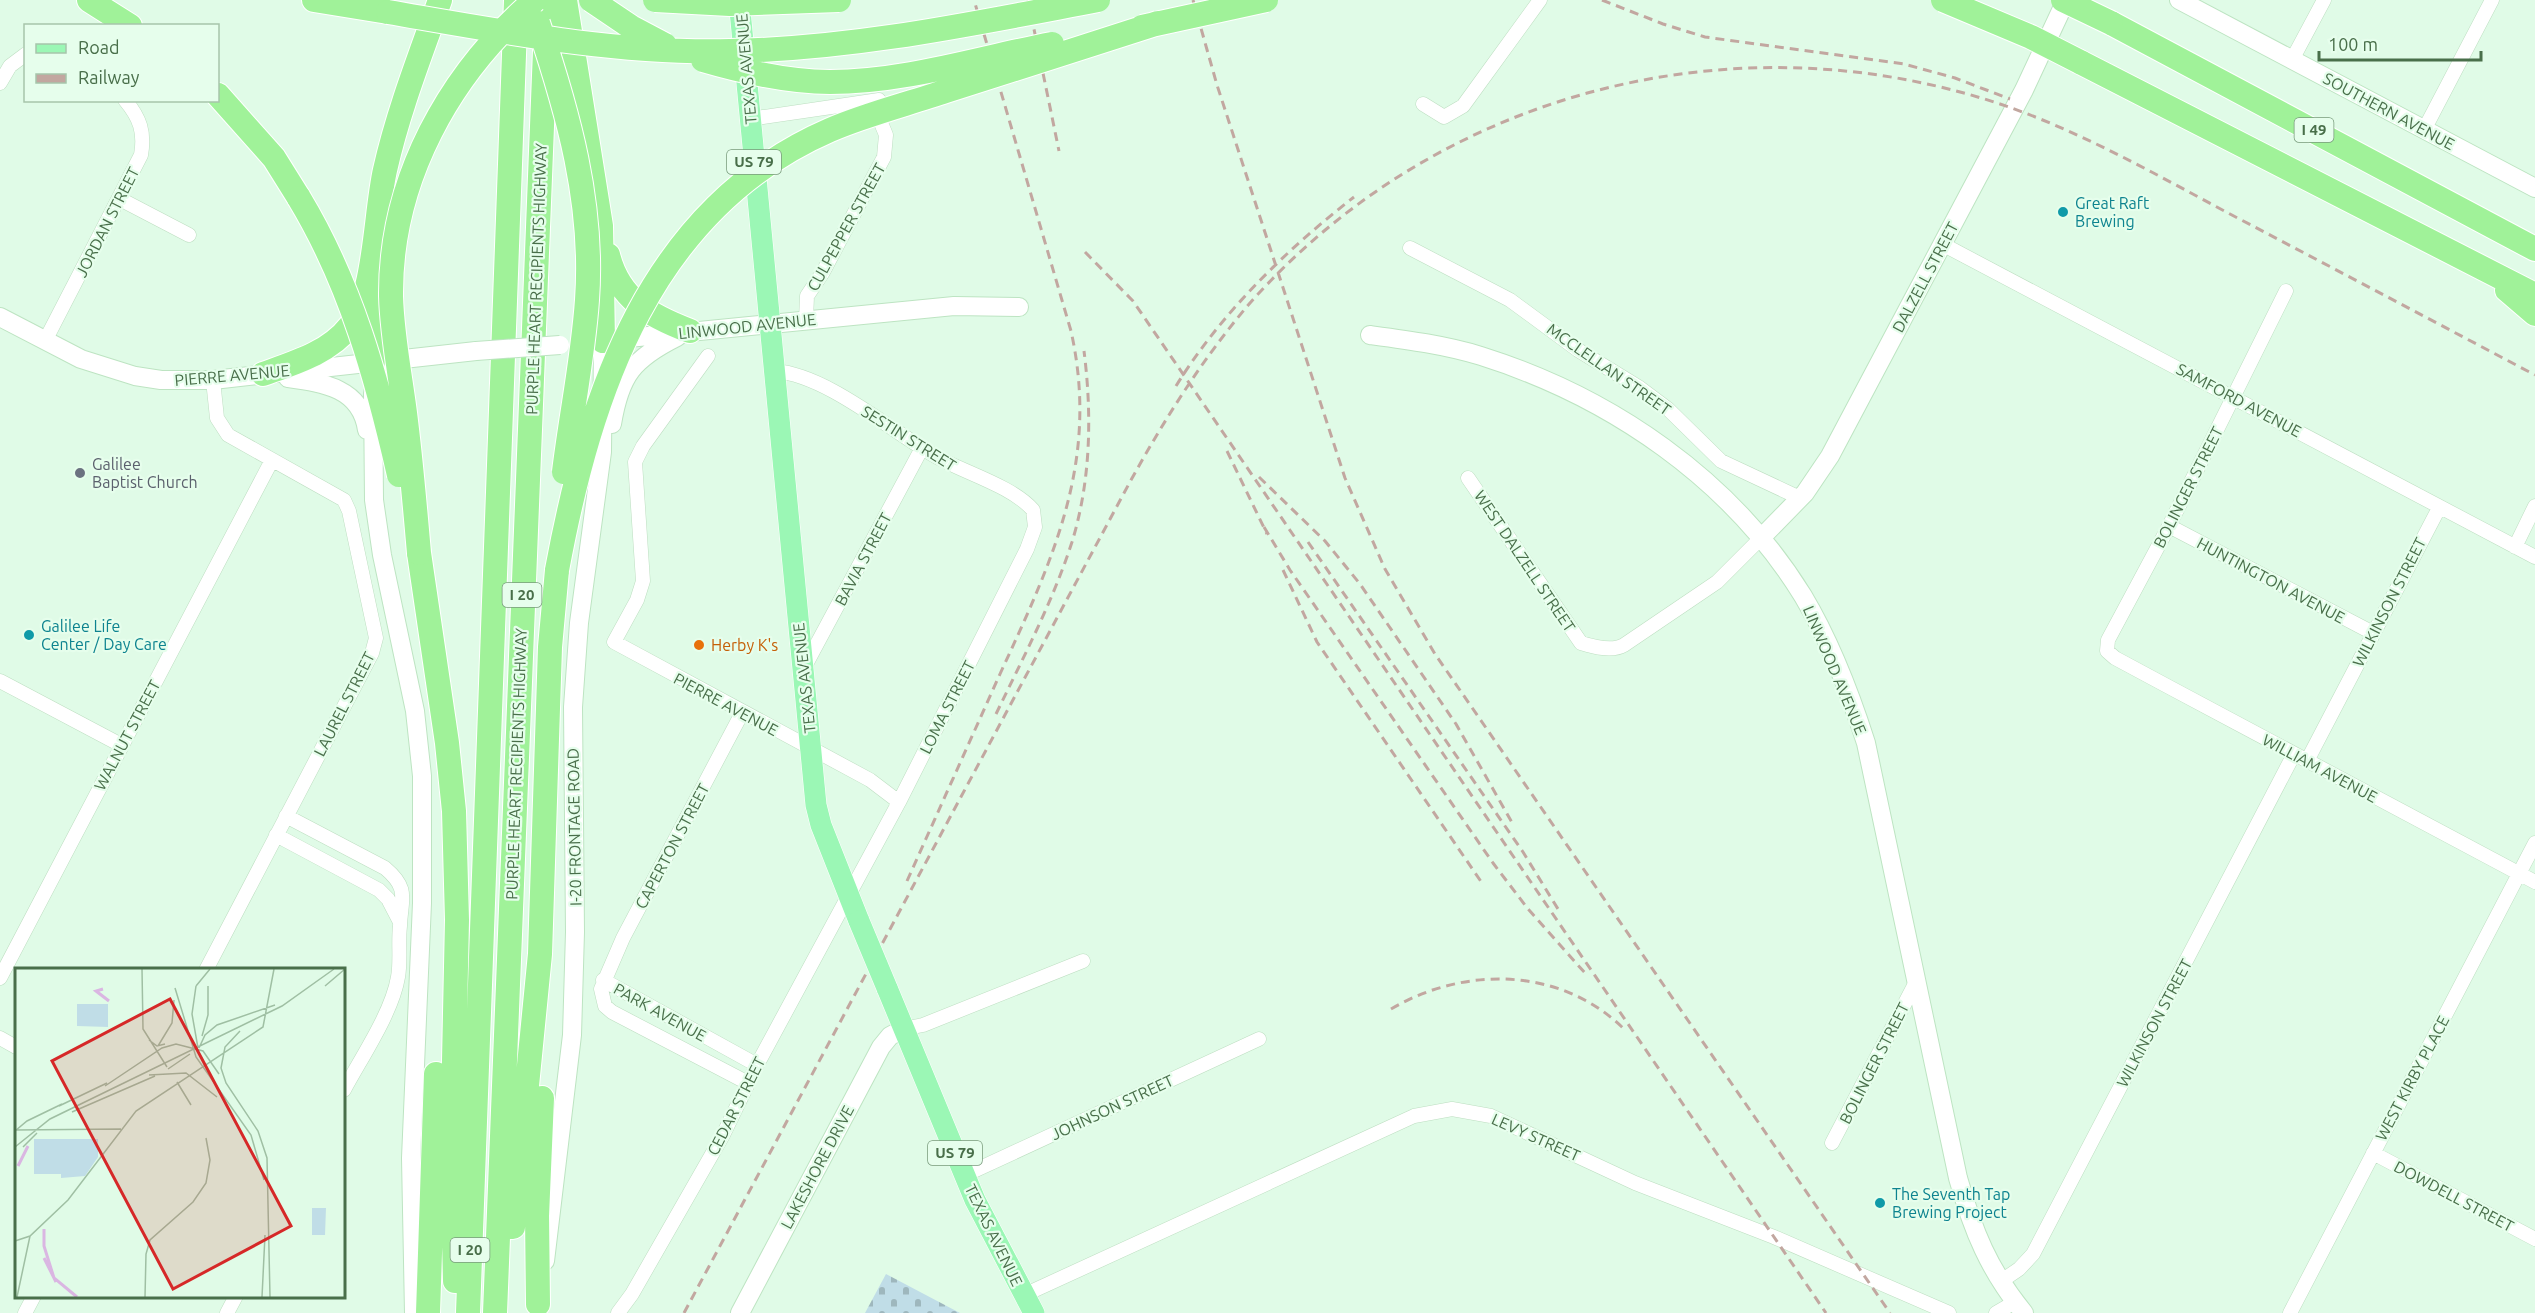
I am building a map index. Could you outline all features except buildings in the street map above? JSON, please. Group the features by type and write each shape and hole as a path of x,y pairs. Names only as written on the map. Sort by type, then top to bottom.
{"highway":[{"path":"89,0 127,24"},
{"path":"314,0 608,45 727,52 852,44 930,32 1098,0"},
{"path":"263,374 320,351 349,327 363,300 380,196 394,133 440,0"},
{"name":"PURPLE HEART RECIPIENTS HIGHWAY","path":"468,1313 516,0"},
{"path":"528,0 555,72 579,171 585,221 587,299 559,517 550,647 540,954 543,1034 537,1216 538,1309"},
{"path":"455,1313 452,1118 456,876 451,777 418,553 411,465 393,327 392,267 405,196 418,157 454,89 483,50 535,0"},
{"name":"PURPLE HEART RECIPIENTS HIGHWAY","path":"495,1313 546,0"},
{"path":"565,0 601,226 610,262 624,293 651,315 690,331"},
{"path":"591,0 631,27 676,51 748,72 828,82 897,77 1266,0"},
{"path":"656,0 730,4 839,0"},
{"path":"1943,0 2031,37 2535,295"},
{"name":"I 49","path":"2065,0 2529,245"},
{"path":"557,570 582,454 616,357 632,323 665,269 715,209 772,162 830,130 1158,23"},
{"path":"219,96 274,158 329,252 355,317 384,411 418,553"},
{"path":"601,226 603,341"},
{"path":"373,362 374,242"},
{"path":"2485,270 2535,314"},
{"path":"428,1313 444,826 439,694"},
{"path":"503,1313 540,954"}],"main road":[{"name":"TEXAS AVENUE","path":"739,0 818,816 887,988 913,1027 965,1175 984,1220 1029,1304"},
{"name":"DALZELL STREET","path":"1761,540 1800,498 1841,436 2024,90 2065,0"},
{"name":"SOUTHERN AVENUE","path":"2179,0 2535,188"},
{"name":"LINWOOD AVENUE","path":"476,351 603,341 954,306 1019,307"},
{"name":"PIERRE AVENUE","path":"0,317 81,359 135,376 161,380 213,380 476,351"},
{"path":"596,505 615,404 624,377 646,354 690,331"},
{"name":"LINWOOD AVENUE","path":"1370,335 1424,343 1480,356 1534,375 1586,399 1668,450 1694,470 1715,489 1761,540 1798,588 1816,620 1854,708 1874,778 1958,1178 1976,1234 2000,1282 2020,1307"},
{"name":"I-20 FRONTAGE ROAD","path":"538,1309 557,1175 572,1035 575,932 573,707 579,623 602,452 603,341"},
{"path":"373,362 373,484"},
{"path":"263,374 326,383 351,396 364,416 381,555 415,711 423,776 422,903 411,1158 414,1313"},
{"name":"LAKESHORE DRIVE","path":"740,1313 881,1047 890,1036 913,1027"}],"street":[{"path":"1423,104 1444,117 1463,106 1540,0"},
{"path":"2292,60 2324,0"},
{"path":"2424,130 2492,0"},
{"path":"0,83 10,66 24,56"},
{"path":"750,119 918,94"},
{"name":"CULPEPPER STREET","path":"806,320 807,296 829,262 884,157 886,135 872,101"},
{"name":"JORDAN STREET","path":"45,341 137,167 143,142 138,118 126,102"},
{"path":"120,199 189,235"},
{"name":"SAMFORD AVENUE","path":"1942,244 2535,557"},
{"name":"MCCLELLAN STREET","path":"1410,248 1510,300 1578,350 1640,388 1668,409 1726,464 1800,498"},
{"name":"BOLINGER STREET","path":"2107,651 2108,640 2169,526 2286,291"},
{"name":"PIERRE AVENUE","path":"708,356 643,446 635,462 643,580 637,600 614,642 877,784 899,802"},
{"name":"SESTIN STREET","path":"775,371 793,374 836,394 922,448 1019,498 1035,516"},
{"name":"LAUREL STREET","path":"207,968 372,653 376,638 349,511 344,500 233,440 223,430 217,418 213,380"},
{"name":"BAVIA STREET","path":"803,669 922,448"},
{"name":"WALNUT STREET","path":"0,978 272,460"},
{"name":"WEST DALZELL STREET","path":"1468,478 1581,643 1596,648 1619,648 1624,645 1718,582 1761,540"},
{"path":"2515,546 2535,506"},
{"name":"WILKINSON STREET","path":"2307,761 2439,507"},
{"name":"LOMA STREET","path":"848,894 899,802 1027,549 1035,527 1035,516"},
{"name":"HUNTINGTON AVENUE","path":"2169,526 2373,633"},
{"name":"WILLIAM AVENUE","path":"2107,651 2115,658 2535,882"},
{"path":"0,681 122,745"},
{"name":"CAPERTON STREET","path":"603,980 742,713"},
{"name":"WILKINSON STREET","path":"2000,1282 2019,1269 2033,1254 2294,754"},
{"path":"286,816 391,873 399,885 404,900 400,922 396,987 345,1088"},
{"path":"276,835 379,890 395,910 400,922"},
{"name":"WEST KIRBY PLACE","path":"2290,1313 2535,843"},
{"name":"CEDAR STREET","path":"618,1313 632,1294 713,1154 757,1065 848,894"},
{"path":"913,1027 1083,961"},
{"name":"PARK AVENUE","path":"748,1083 612,1012 602,998 603,980 757,1065"},
{"name":"BOLINGER STREET","path":"1832,1143 1916,982"},
{"path":"0,1038 15,1046"},
{"name":"JOHNSON STREET","path":"965,1175 1259,1040"},
{"name":"LEVY STREET","path":"1029,1304 1414,1116 1452,1109 1491,1116 1635,1183 1774,1237 1949,1313"},
{"name":"DOWDELL STREET","path":"2373,1153 2535,1239"},
{"path":"25,1313 33,1298"},
{"path":"227,1313 235,1298"},
{"path":"1996,1313 2020,1307"}],"green space":[{"path":"886,1274 960,1313 865,1313"}],"railway":[{"path":"907,881 1038,590 1066,508 1075,466 1080,423 1078,378 1071,331 974,0"},
{"path":"1028,0 1059,151"},
{"path":"1193,0 1217,85 1345,478 1385,569 1435,654 1890,1313"},
{"path":"1602,0 1663,24 1705,37 1904,64 1955,78 2010,99"},
{"path":"684,1313 1131,480 1201,367 1250,303 1325,230 1409,170 1499,124 1595,91 1695,72 1796,68 1899,78 2000,104 2088,140 2535,375"},
{"path":"1176,386 1214,333 1256,284 1279,261 1354,197"},
{"path":"1085,252 1133,301 1826,1313"},
{"path":"996,714 1056,586 1078,519 1086,471 1089,423 1084,351"},
{"path":"1227,451 1267,534"},
{"path":"1259,477 1325,541 1360,584 1456,724 1514,826"},
{"path":"1264,527 1290,570 1493,863 1528,909 1585,973"},
{"path":"1308,542 1523,852 1558,909"},
{"path":"1283,570 1317,642 1482,883"},
{"path":"1391,1009 1420,995 1450,985 1482,980 1513,979 1544,984 1573,994 1601,1010 1626,1031"}],"place":[{"name":"Great Raft Brewing","path":"2063,212"},
{"name":"Galilee Baptist Church","path":"80,473"},
{"name":"Galilee Life Center / Day Care","path":"29,635"},
{"name":"Herby K's","path":"699,645"},
{"name":"The Seventh Tap Brewing Project","path":"1880,1203"}]}
